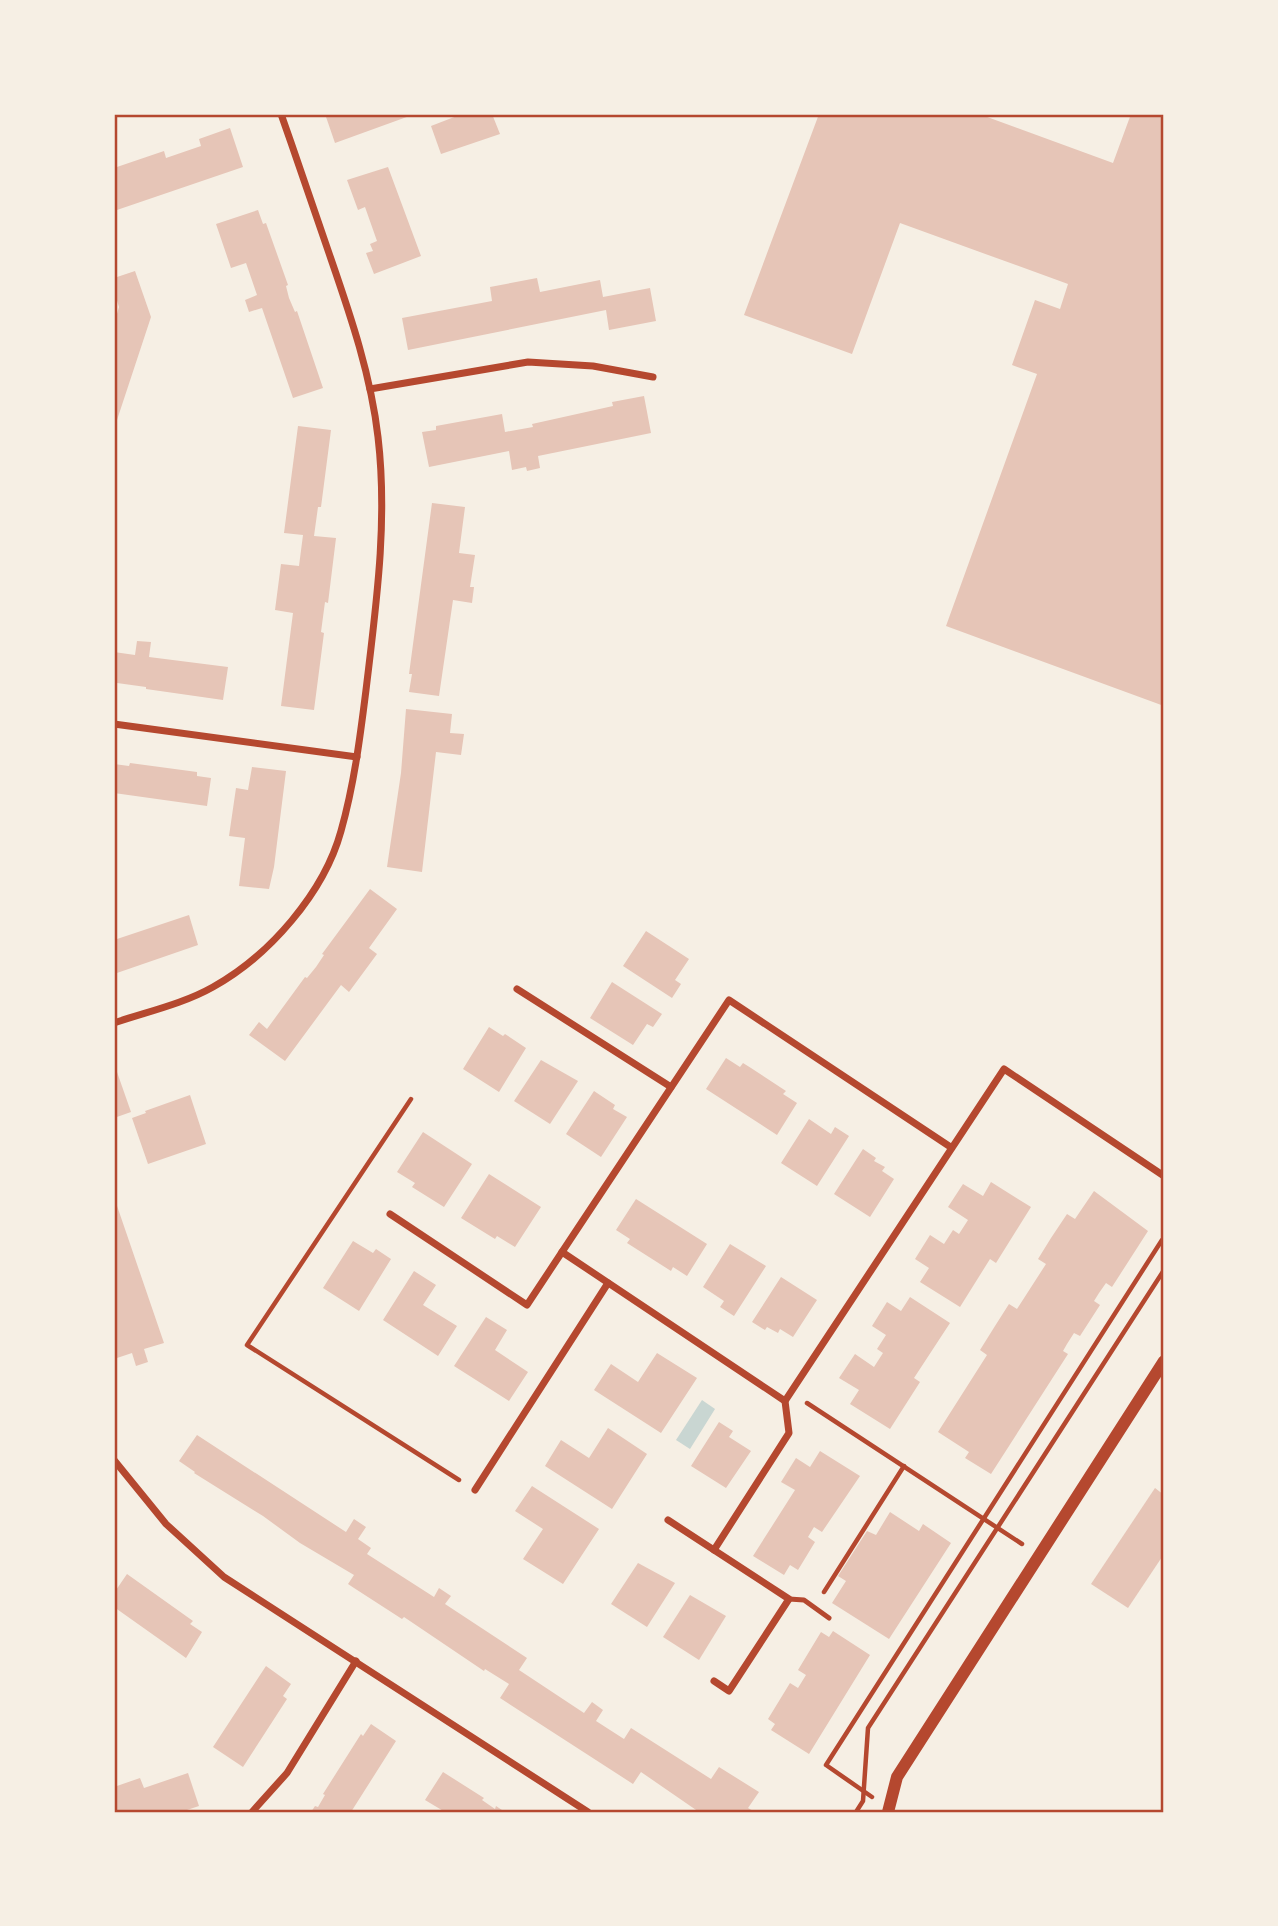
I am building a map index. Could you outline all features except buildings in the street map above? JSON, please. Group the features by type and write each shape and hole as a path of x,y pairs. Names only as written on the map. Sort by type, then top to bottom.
{"street":[{"path":"114,1023 212,988 243,968 277,939 305,903 341,834 357,757 377,598 382,524 380,458 370,389 355,328 281,114"},
{"path":"370,389 528,362 593,366 653,377"},
{"path":"114,724 357,757"},
{"path":"517,989 671,1087"},
{"path":"390,1214 527,1305 729,1000 951,1148"},
{"path":"714,1550 789,1433 785,1401 1004,1069 1164,1176"},
{"path":"562,1252 785,1401"},
{"path":"475,1490 608,1283"},
{"path":"888,1812 897,1777 1164,1361"},
{"path":"114,1460 147,1503 205,1561 242,1588 588,1812"},
{"path":"668,1520 789,1599 729,1691 714,1681"},
{"path":"252,1812 287,1773 356,1661"}],"lane":[{"path":"789,1599 804,1600 828,1618"}],"path":[{"path":"411,1099 247,1345 475,1490"},
{"path":"862,1812 872,1797 826,1765 1162,1240 1164,1241"},
{"path":"856,1812 863,1801 868,1728 1164,1270"},
{"path":"791,1392 1040,1556"},
{"path":"814,1607 904,1466"}],"shaded area":[{"path":"702,1400 715,1409 690,1449 676,1440"}]}
